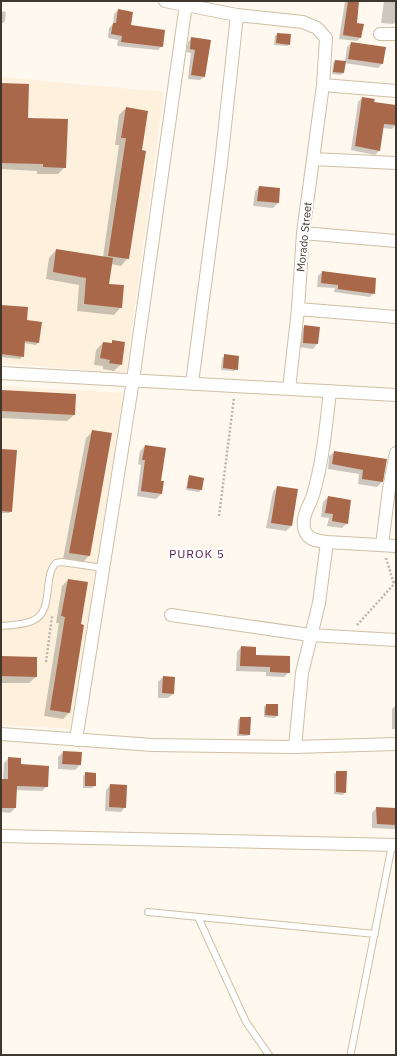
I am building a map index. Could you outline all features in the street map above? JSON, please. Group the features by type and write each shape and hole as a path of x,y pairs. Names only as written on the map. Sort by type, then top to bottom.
{"street":[{"name":"Morado Street","path":"165,1 236,15 303,22 317,28 323,33 327,44 324,85 312,159 303,233 298,309 289,388"},
{"path":"76,740 133,380 186,4"},
{"path":"192,383 221,163 236,15"},
{"path":"380,34 396,34"},
{"path":"324,85 396,91"},
{"path":"312,159 396,163"},
{"path":"303,233 396,241"},
{"path":"298,309 396,317"},
{"path":"1,373 396,395"},
{"path":"330,391 322,460 313,496 304,519 304,527 307,536 317,541 396,546"},
{"path":"382,545 389,489 396,453"},
{"path":"295,747 301,680 310,635 319,603 327,542"},
{"path":"171,615 310,635 396,640"},
{"path":"1,734 153,745 295,747 396,744"},
{"path":"1,836 394,845"}],"lane":[{"path":"1,626 32,621 38,617 44,607 50,572 56,563 62,562 103,568"},
{"path":"351,1052 394,845"},
{"path":"148,912 375,934"},
{"path":"198,917 246,1022 269,1055"}],"path":[{"path":"219,516 236,386"},
{"path":"346,637 395,583 382,545"},
{"path":"46,662 52,615"}],"shaded area":[{"path":"1,77 164,92 126,373 1,363"},
{"path":"1,386 123,393 73,729 1,725"}],"building":[{"path":"348,1 359,1 357,23 364,24 361,38 343,35"},
{"path":"118,9 133,12 131,25 165,30 163,47 121,42 122,36 111,34 113,23 116,23"},
{"path":"277,33 291,34 290,45 276,43"},
{"path":"191,37 211,40 205,77 191,75 195,50 190,49"},
{"path":"351,42 386,47 383,64 348,59"},
{"path":"335,60 346,61 344,73 333,72"},
{"path":"1,83 29,84 28,118 68,119 66,168 43,167 43,164 1,163"},
{"path":"362,97 375,99 374,102 396,105 396,125 384,124 380,151 355,146"},
{"path":"126,107 148,111 142,150 146,151 129,259 108,256 126,138 121,138"},
{"path":"259,186 280,188 279,203 257,201"},
{"path":"56,249 113,258 109,284 124,285 122,308 84,304 86,278 53,272"},
{"path":"322,271 376,278 375,294 338,289 338,285 321,283"},
{"path":"1,305 28,307 27,320 42,322 39,343 25,341 24,357 1,354"},
{"path":"304,325 320,327 318,344 303,343"},
{"path":"112,340 125,342 122,365 109,363 110,360 100,358 103,342 112,343"},
{"path":"224,354 239,356 238,370 223,368"},
{"path":"1,390 76,394 75,415 1,411"},
{"path":"92,430 112,433 90,556 69,553"},
{"path":"145,445 166,448 161,481 164,481 162,494 141,491 145,460 142,460"},
{"path":"1,449 17,450 12,512 1,511"},
{"path":"334,451 387,459 383,482 362,479 363,470 332,464"},
{"path":"189,475 204,478 202,490 187,488"},
{"path":"277,486 298,489 292,526 271,523"},
{"path":"328,496 351,500 348,524 332,521 333,514 325,513"},
{"path":"68,579 88,582 81,624 84,625 70,713 50,710 65,617 61,616"},
{"path":"241,646 256,647 256,655 290,656 290,673 270,672 270,667 240,666"},
{"path":"1,656 37,657 37,677 1,676"},
{"path":"163,676 175,677 174,694 162,693"},
{"path":"266,704 278,704 278,716 265,715"},
{"path":"240,717 251,717 250,735 239,734"},
{"path":"63,751 82,752 81,765 62,764"},
{"path":"8,757 21,758 21,764 49,766 48,787 17,786 16,808 1,808 1,779 8,779"},
{"path":"336,771 347,771 346,793 336,792"},
{"path":"85,772 96,773 96,786 85,786"},
{"path":"110,784 127,785 126,808 109,807"},
{"path":"376,807 396,808 396,825 377,824"}],"district":[{"name":"PUROK 5","path":"197,553"}]}
